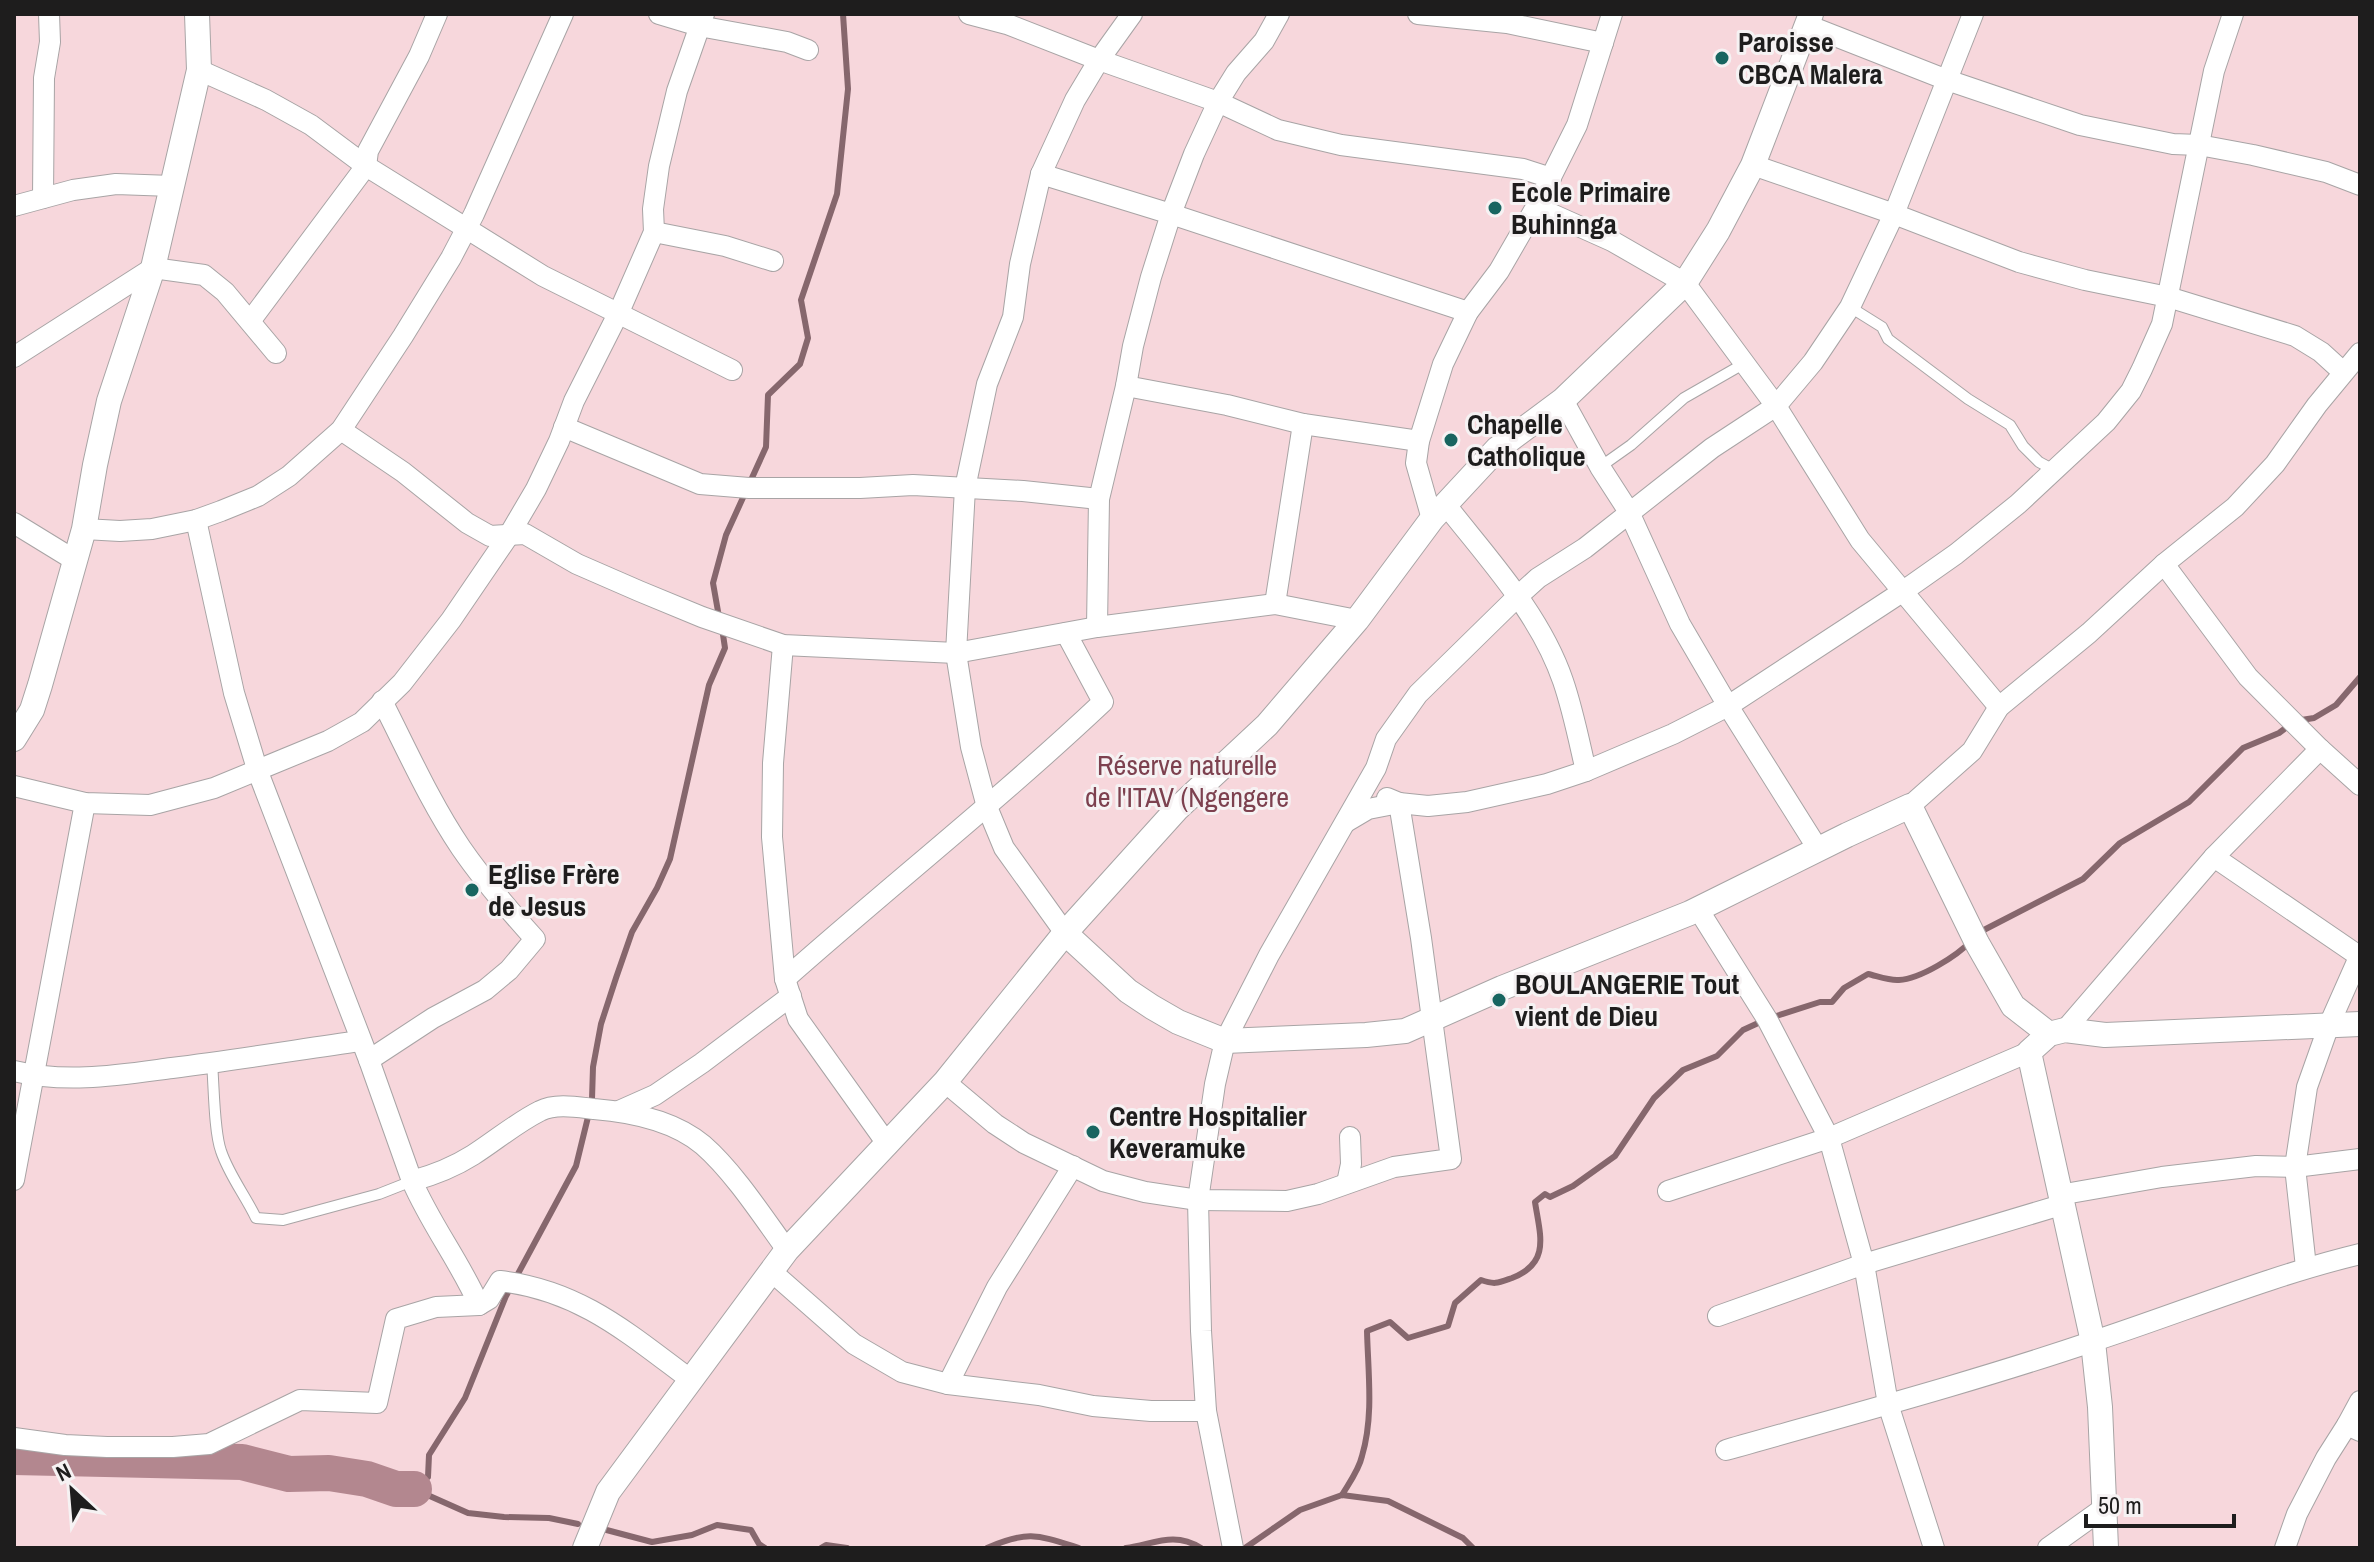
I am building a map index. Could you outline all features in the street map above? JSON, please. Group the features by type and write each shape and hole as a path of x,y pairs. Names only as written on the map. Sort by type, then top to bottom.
{"street":[{"path":"43,198 44,78 50,42 49,14"},
{"path":"14,739 32,710 76,561 109,401 153,268 199,70 197,14"},
{"path":"251,320 366,166 368,151 419,56 437,14"},
{"path":"84,529 152,529 196,520 258,496 289,476 341,430 451,258 563,14"},
{"path":"659,14 701,20 808,50"},
{"path":"969,14 1009,19 1099,60 1218,102 1278,130 1341,145 1523,169 1551,178"},
{"path":"1132,14 1075,100 1041,174 1020,264 1013,317 987,384 965,488 956,653 971,747 987,807 1004,848 1065,933 1128,991 1178,1022 1225,1041 1405,1031 1698,909 1910,806 1972,751 1999,707 2089,633 2164,564 2235,507 2275,464 2360,353"},
{"path":"1097,627 1099,499 1133,346 1171,214 1218,102 1236,73 1264,41 1279,14"},
{"path":"1418,14 1507,23 1603,43"},
{"path":"1586,771 1563,679 1539,630 1517,597 1439,512 1416,463 1419,441 1443,364 1468,312 1499,271 1536,207 1577,125 1612,14"},
{"path":"1233,1548 1206,1411 1198,1200 1215,1084 1225,1041 1277,942 1366,787 1386,739 1418,694 1538,578 1585,548 1712,448 1776,406 1813,362 1850,307 1894,214 1973,14"},
{"path":"1346,822 1368,809 1399,803 1428,806 1467,802 1547,784 1673,734 1728,706 1902,592 2018,504 2106,422 2131,391 2162,324 2214,71 2233,14"},
{"path":"14,786 85,803 150,805 214,788 328,741 362,722 402,683 451,620 536,489 574,401 619,312 654,232 653,209 659,166 677,91 701,20"},
{"path":"585,1548 608,1492 787,1250 945,1082 1065,933 1177,809 1267,725 1357,620 1439,512 1497,449 1563,400 1685,283 1718,231 1753,165 1809,20 1947,80 2080,125 2173,144 2199,145 2313,169 2360,185"},
{"path":"199,70 266,100 311,125 366,166 543,276 732,370"},
{"path":"1753,165 2019,262 2085,280 2168,297 2295,336 2321,352 2343,372"},
{"path":"1041,174 1468,312"},
{"path":"14,206 73,190 116,184 172,186"},
{"path":"1536,207 1612,241 1685,283 1776,406 1860,540 1999,707"},
{"path":"654,232 725,246 773,261"},
{"path":"14,357 153,268 204,275 251,320 276,353"},
{"path":"1126,386 1227,405 1303,424 1419,441"},
{"path":"1563,400 1629,512 1680,624 1818,849"},
{"path":"1275,604 1303,424"},
{"path":"564,427 700,484 749,488 913,485 1099,499"},
{"path":"341,430 403,472 467,523 490,536 525,534 577,564 702,617 783,645 956,653 1097,627 1275,604 1357,620"},
{"path":"196,520 234,693 258,772 412,1181 479,1305"},
{"path":"14,523 76,561"},
{"path":"2164,564 2248,677 2360,785"},
{"path":"619,1111 655,1095 702,1063 788,988 874,900 1044,758 1103,702 1066,633"},
{"path":"783,645 773,763 772,837 788,988 798,1019 888,1145"},
{"path":"369,1060 433,1018 485,990 509,970 535,939 491,890 459,845 382,701"},
{"path":"1668,1191 1829,1138 2029,1052 2057,1032 2214,857 2320,749"},
{"path":"1366,787 1399,803"},
{"path":"14,1180 24,1074 85,803"},
{"path":"945,1082 995,1124 1024,1143 1103,1181 1145,1192 1198,1200 1287,1201 1318,1194 1394,1167 1451,1159 1447,1115 1399,803"},
{"path":"1910,806 1977,943 2013,1006 2029,1052 2093,1342 2100,1407 2106,1548"},
{"path":"2214,857 2360,955 2329,1025 2307,1087 2295,1167 2306,1267"},
{"path":"1698,909 1757,1003 1829,1138 1864,1264 1888,1404 1934,1548"},
{"path":"2013,1006 2057,1032 2105,1035 2360,1024"},
{"path":"24,1074 91,1078 360,1041"},
{"path":"412,1181 440,1173 470,1157 542,1109 569,1107 619,1111 646,1116 675,1128 702,1145 749,1197 787,1250"},
{"path":"1347,1183 1351,1164 1350,1137"},
{"path":"1718,1316 2060,1200 2162,1177 2256,1166 2295,1167 2360,1159"},
{"path":"948,1384 997,1287 1073,1166"},
{"path":"1726,1450 2093,1342 2306,1267 2360,1254"},
{"path":"772,1272 854,1344 902,1372 948,1384 1039,1395 1093,1406 1151,1411 1206,1411"},
{"path":"14,1438 107,1447 209,1444 300,1400 377,1403 396,1319 436,1307 479,1305 489,1299 500,1281 527,1284 580,1303 606,1317 691,1380"},
{"path":"2285,1548 2297,1514 2326,1458 2353,1428 2360,1401"},
{"path":"2048,1548 2104,1508"}],"lane":[{"path":"1850,307 1882,327 1888,339 1948,384 2010,425 2023,446 2039,462 2054,470"},
{"path":"1600,467 1631,445 1684,398 1745,363"},
{"path":"212,1063 219,1148 256,1218 283,1220 379,1194 412,1181"}],"green space":[{"name":"Réserve naturelle de l'ITAV (Ngengere","path":"14,14 2360,14 2360,1548 14,1548"}],"waterway":[{"path":"719,617 713,583 726,535 766,447 768,395 800,364 808,338 801,300 837,194 848,89 843,14"},
{"path":"592,1099 593,1067 601,1024 632,932 670,859 709,685 725,648 722,628"},
{"path":"1978,933 2083,879 2120,843 2189,802 2243,748 2279,733 2295,721 2314,718 2336,705 2360,677"},
{"path":"1342,1495 1359,1466 1366,1441 1369,1394 1367,1331 1390,1322 1408,1338 1448,1326 1455,1303 1481,1280 1500,1282 1524,1272 1533,1264 1540,1247 1535,1202 1545,1194 1550,1197 1573,1186 1615,1156 1654,1098 1683,1070 1717,1056 1743,1030 1820,1002 1832,1002 1844,988 1868,974 1895,980 1917,976 1948,960 1971,941"},
{"path":"578,1524 549,1518 468,1513 414,1489 428,1477 429,1455 465,1398 506,1296 576,1166 588,1117"},
{"path":"14,1457 242,1462 289,1474 329,1473 367,1479 396,1489 414,1489"},
{"path":"1245,1548 1300,1510 1342,1495 1388,1501 1463,1538 1473,1548"},
{"path":"599,1528 652,1542 692,1535 717,1525 751,1530 765,1548"},
{"path":"987,1548 1033,1536 1079,1548"},
{"path":"1126,1548 1173,1539 1201,1548"},
{"path":"821,1548 826,1545 847,1548"}],"place":[{"name":"Paroisse CBCA Malera","path":"1722,58"},
{"name":"Ecole Primaire Buhinnga","path":"1495,208"},
{"name":"Chapelle Catholique","path":"1451,440"},
{"name":"Eglise Frère de Jesus","path":"472,890"},
{"name":"BOULANGERIE Tout vient de Dieu","path":"1499,1000"},
{"name":"Centre Hospitalier Keveramuke","path":"1093,1132"}]}
